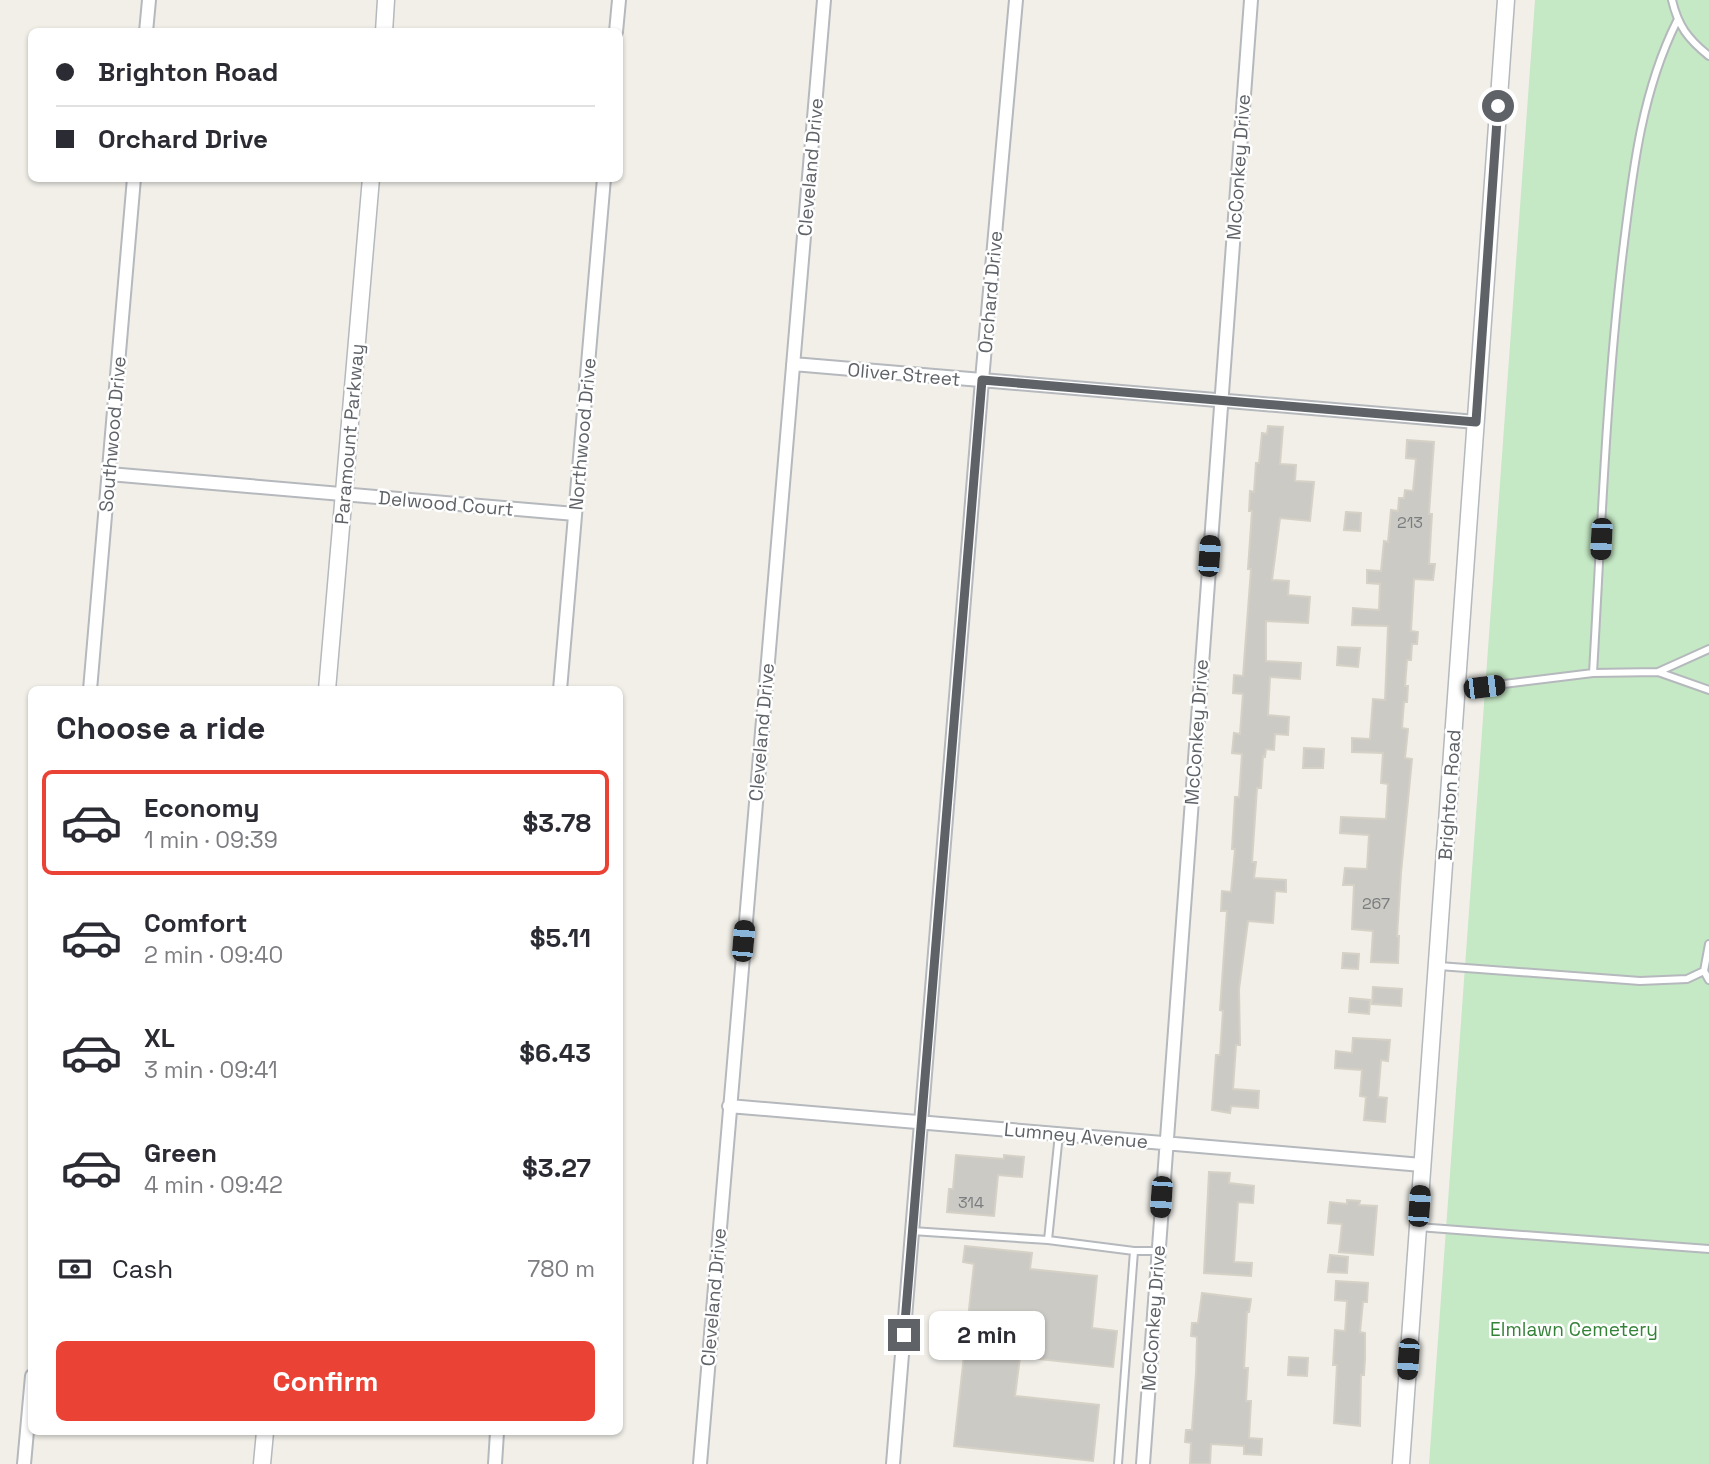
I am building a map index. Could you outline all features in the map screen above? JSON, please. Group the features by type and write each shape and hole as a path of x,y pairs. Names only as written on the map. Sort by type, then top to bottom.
{"street":[{"path":"146,28 149,0"},
{"path":"384,28 386,0"},
{"path":"616,28 619,0"},
{"name":"Cleveland Drive","path":"700,1464 824,0"},
{"name":"Orchard Drive","path":"893,1464 1016,0"},
{"name":"McConkey Drive","path":"1143,1464 1251,0"},
{"name":"Brighton Road","path":"1401,1464 1506,0"},
{"name":"Southwood Drive","path":"90,686 134,182"},
{"name":"Paramount Parkway","path":"327,686 371,182"},
{"name":"Northwood Drive","path":"560,686 604,182"},
{"name":"Oliver Street","path":"793,364 1476,422"},
{"name":"Delwood Court","path":"108,474 575,514"},
{"name":"Lumney Avenue","path":"729,1106 1422,1165"},
{"path":"24,1464 28,1420"},
{"path":"262,1464 265,1435"},
{"path":"495,1464 497,1435"}],"lane":[{"path":"1672,0 1677,21 1709,56"},
{"path":"1593,673 1611,352 1627,218 1639,136 1650,90 1664,46 1677,21"},
{"path":"1658,672 1709,649"},
{"path":"1456,690 1593,673 1658,672 1709,690"},
{"path":"1709,944 1704,971 1709,979"},
{"path":"1436,966 1640,981 1686,979 1704,971"},
{"path":"1048,1240 1059,1134"},
{"path":"1418,1227 1709,1249"},
{"path":"912,1231 1157,1251"},
{"path":"1118,1464 1134,1251"}],"green space":[{"name":"Elmlawn Cemetery","path":"1535,0 1709,0 1709,1464 1429,1464"}],"building":[{"path":"1268,426 1283,427 1280,464 1296,465 1295,481 1314,482 1310,521 1280,518 1272,580 1289,581 1288,595 1310,597 1308,623 1266,621 1266,661 1301,663 1300,679 1270,677 1268,715 1289,717 1288,735 1275,734 1274,750 1266,749 1265,757 1263,756 1261,788 1257,788 1252,862 1256,862 1254,878 1286,880 1286,892 1275,891 1273,923 1248,921 1239,989 1240,1045 1236,1045 1233,1089 1259,1091 1258,1108 1231,1106 1230,1113 1212,1110 1223,1011 1220,1010 1227,911 1221,911 1222,891 1231,892 1235,849 1232,849 1235,797 1239,797 1242,754 1232,753 1234,733 1240,734 1243,694 1233,693 1234,675 1243,676 1251,569 1248,569 1252,511 1249,511 1250,491 1254,492 1262,433 1267,434"},
{"path":"1407,440 1434,442 1429,564 1435,564 1433,580 1414,579 1411,631 1418,632 1417,644 1412,644 1411,660 1407,660 1407,702 1404,702 1402,728 1408,729 1405,758 1412,759 1401,873 1398,963 1371,962 1373,931 1352,929 1354,885 1343,885 1345,868 1367,869 1369,835 1340,833 1341,817 1386,819 1388,784 1381,783 1383,753 1352,752 1352,738 1370,739 1373,699 1385,700 1388,626 1352,625 1353,608 1379,610 1380,584 1367,583 1367,570 1381,571 1384,541 1388,542 1391,510 1398,511 1399,498 1404,498 1405,490 1413,491 1416,459 1406,458"},
{"path":"1346,512 1361,513 1360,531 1344,530"},
{"path":"1338,647 1360,648 1358,667 1337,665"},
{"path":"1304,748 1324,749 1323,768 1303,768"},
{"path":"1343,953 1359,954 1358,969 1342,968"},
{"path":"1373,987 1402,989 1401,1006 1372,1004"},
{"path":"1350,998 1370,1000 1369,1014 1349,1012"},
{"path":"1353,1038 1390,1040 1388,1061 1381,1060 1378,1097 1387,1098 1385,1122 1364,1120 1366,1097 1360,1096 1362,1070 1335,1068 1336,1051 1352,1053"},
{"path":"956,1155 1004,1159 1004,1155 1024,1157 1022,1177 998,1175 994,1216 947,1212 949,1189 953,1189"},
{"path":"1209,1172 1230,1173 1229,1183 1254,1186 1253,1203 1238,1202 1234,1262 1252,1263 1251,1276 1204,1273"},
{"path":"1347,1200 1360,1201 1359,1205 1377,1206 1373,1255 1339,1252 1342,1224 1328,1223 1330,1202 1347,1204"},
{"path":"965,1246 1032,1253 1030,1269 1097,1276 1092,1328 1117,1331 1113,1367 1020,1357 1015,1396 1099,1405 1093,1461 954,1446 974,1264 963,1262"},
{"path":"1330,1255 1348,1257 1347,1273 1328,1272"},
{"path":"1336,1281 1368,1283 1360,1332 1365,1333 1365,1358 1364,1375 1361,1375 1360,1426 1334,1423 1337,1365 1333,1365 1335,1330 1345,1331 1347,1301 1335,1300"},
{"path":"1202,1293 1251,1299 1247,1312 1244,1368 1248,1368 1246,1401 1251,1401 1249,1438 1262,1439 1261,1455 1244,1454 1244,1446 1211,1444 1210,1464 1190,1464 1191,1443 1185,1442 1186,1430 1192,1430 1197,1337 1191,1336 1192,1323 1198,1323"},
{"path":"1289,1357 1308,1358 1307,1376 1288,1375"}],"route":[{"path":"904,1335 982,380 1476,422 1498,106"}]}
